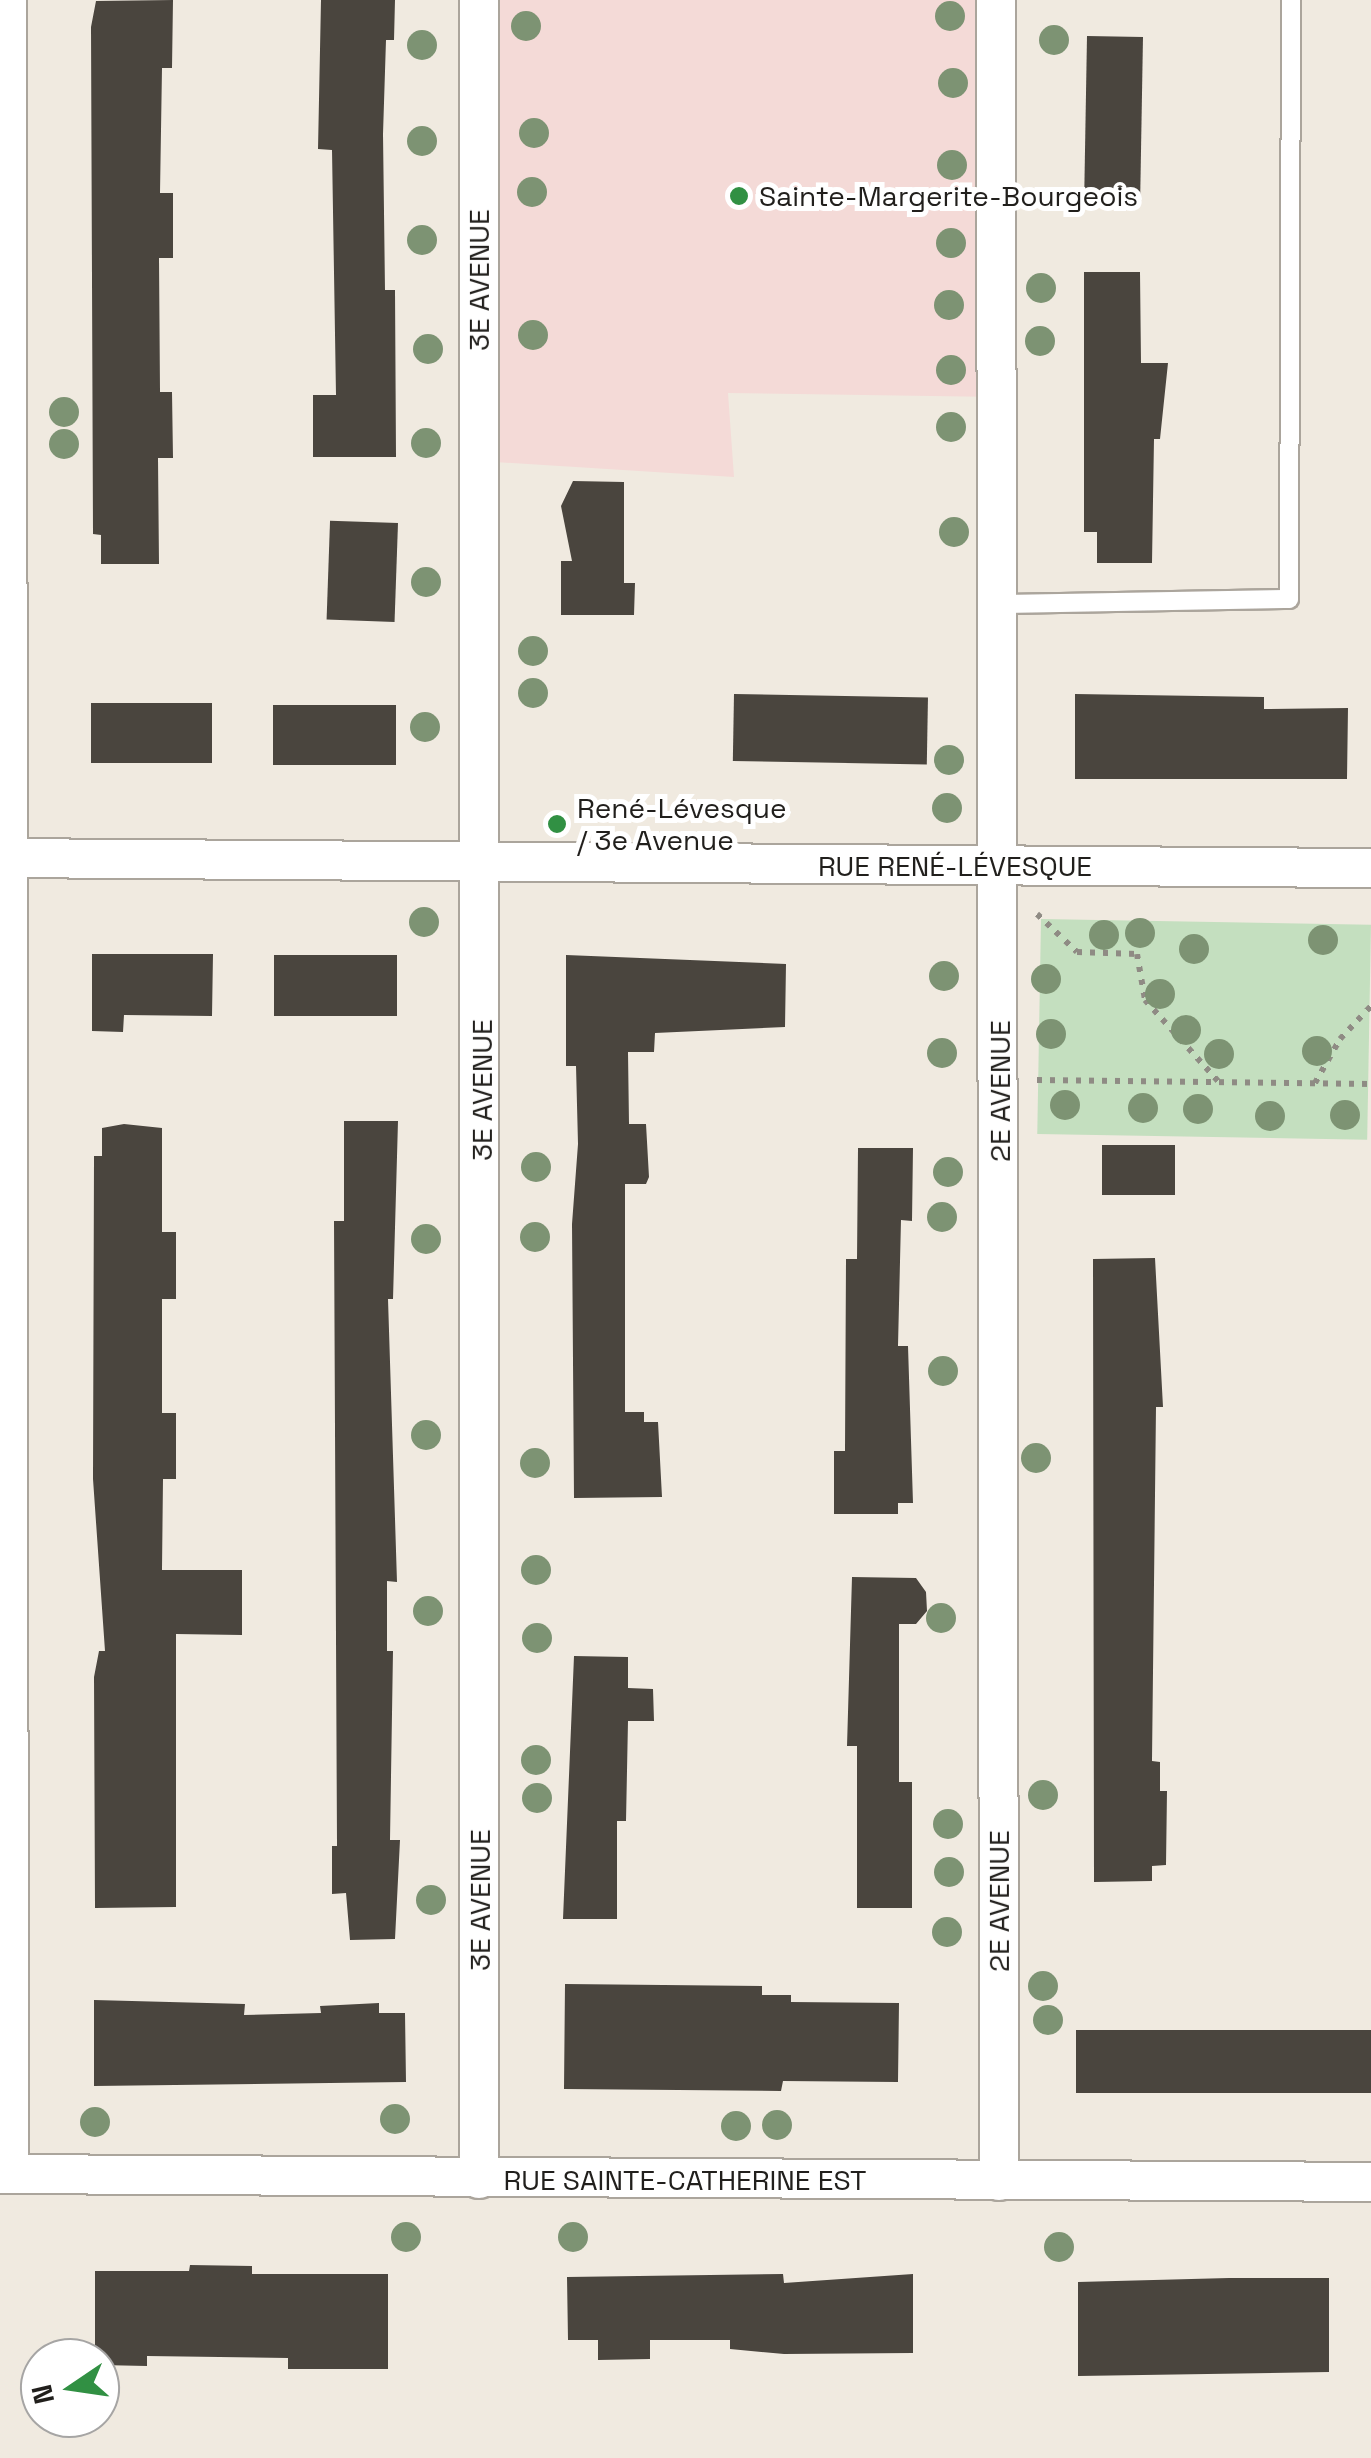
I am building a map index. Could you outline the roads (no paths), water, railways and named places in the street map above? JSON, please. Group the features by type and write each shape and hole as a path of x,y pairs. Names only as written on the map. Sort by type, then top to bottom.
{"street":[{"path":"5,2174 6,0"},
{"name":"3E AVENUE","path":"478,0 482,861 479,2179"},
{"name":"2E AVENUE","path":"996,0 999,2181"},
{"name":"RUE RENÉ-LÉVESQUE","path":"5,858 1371,868"},
{"name":"RUE SAINTE-CATHERINE EST","path":"5,2174 1371,2182"}],"lane":[{"path":"999,604 1289,599 1291,0"}],"place":[{"name":"Sainte-Margerite-Bourgeois","path":"739,196"},
{"name":"René-Lévesque / 3e Avenue","path":"557,824"}]}
